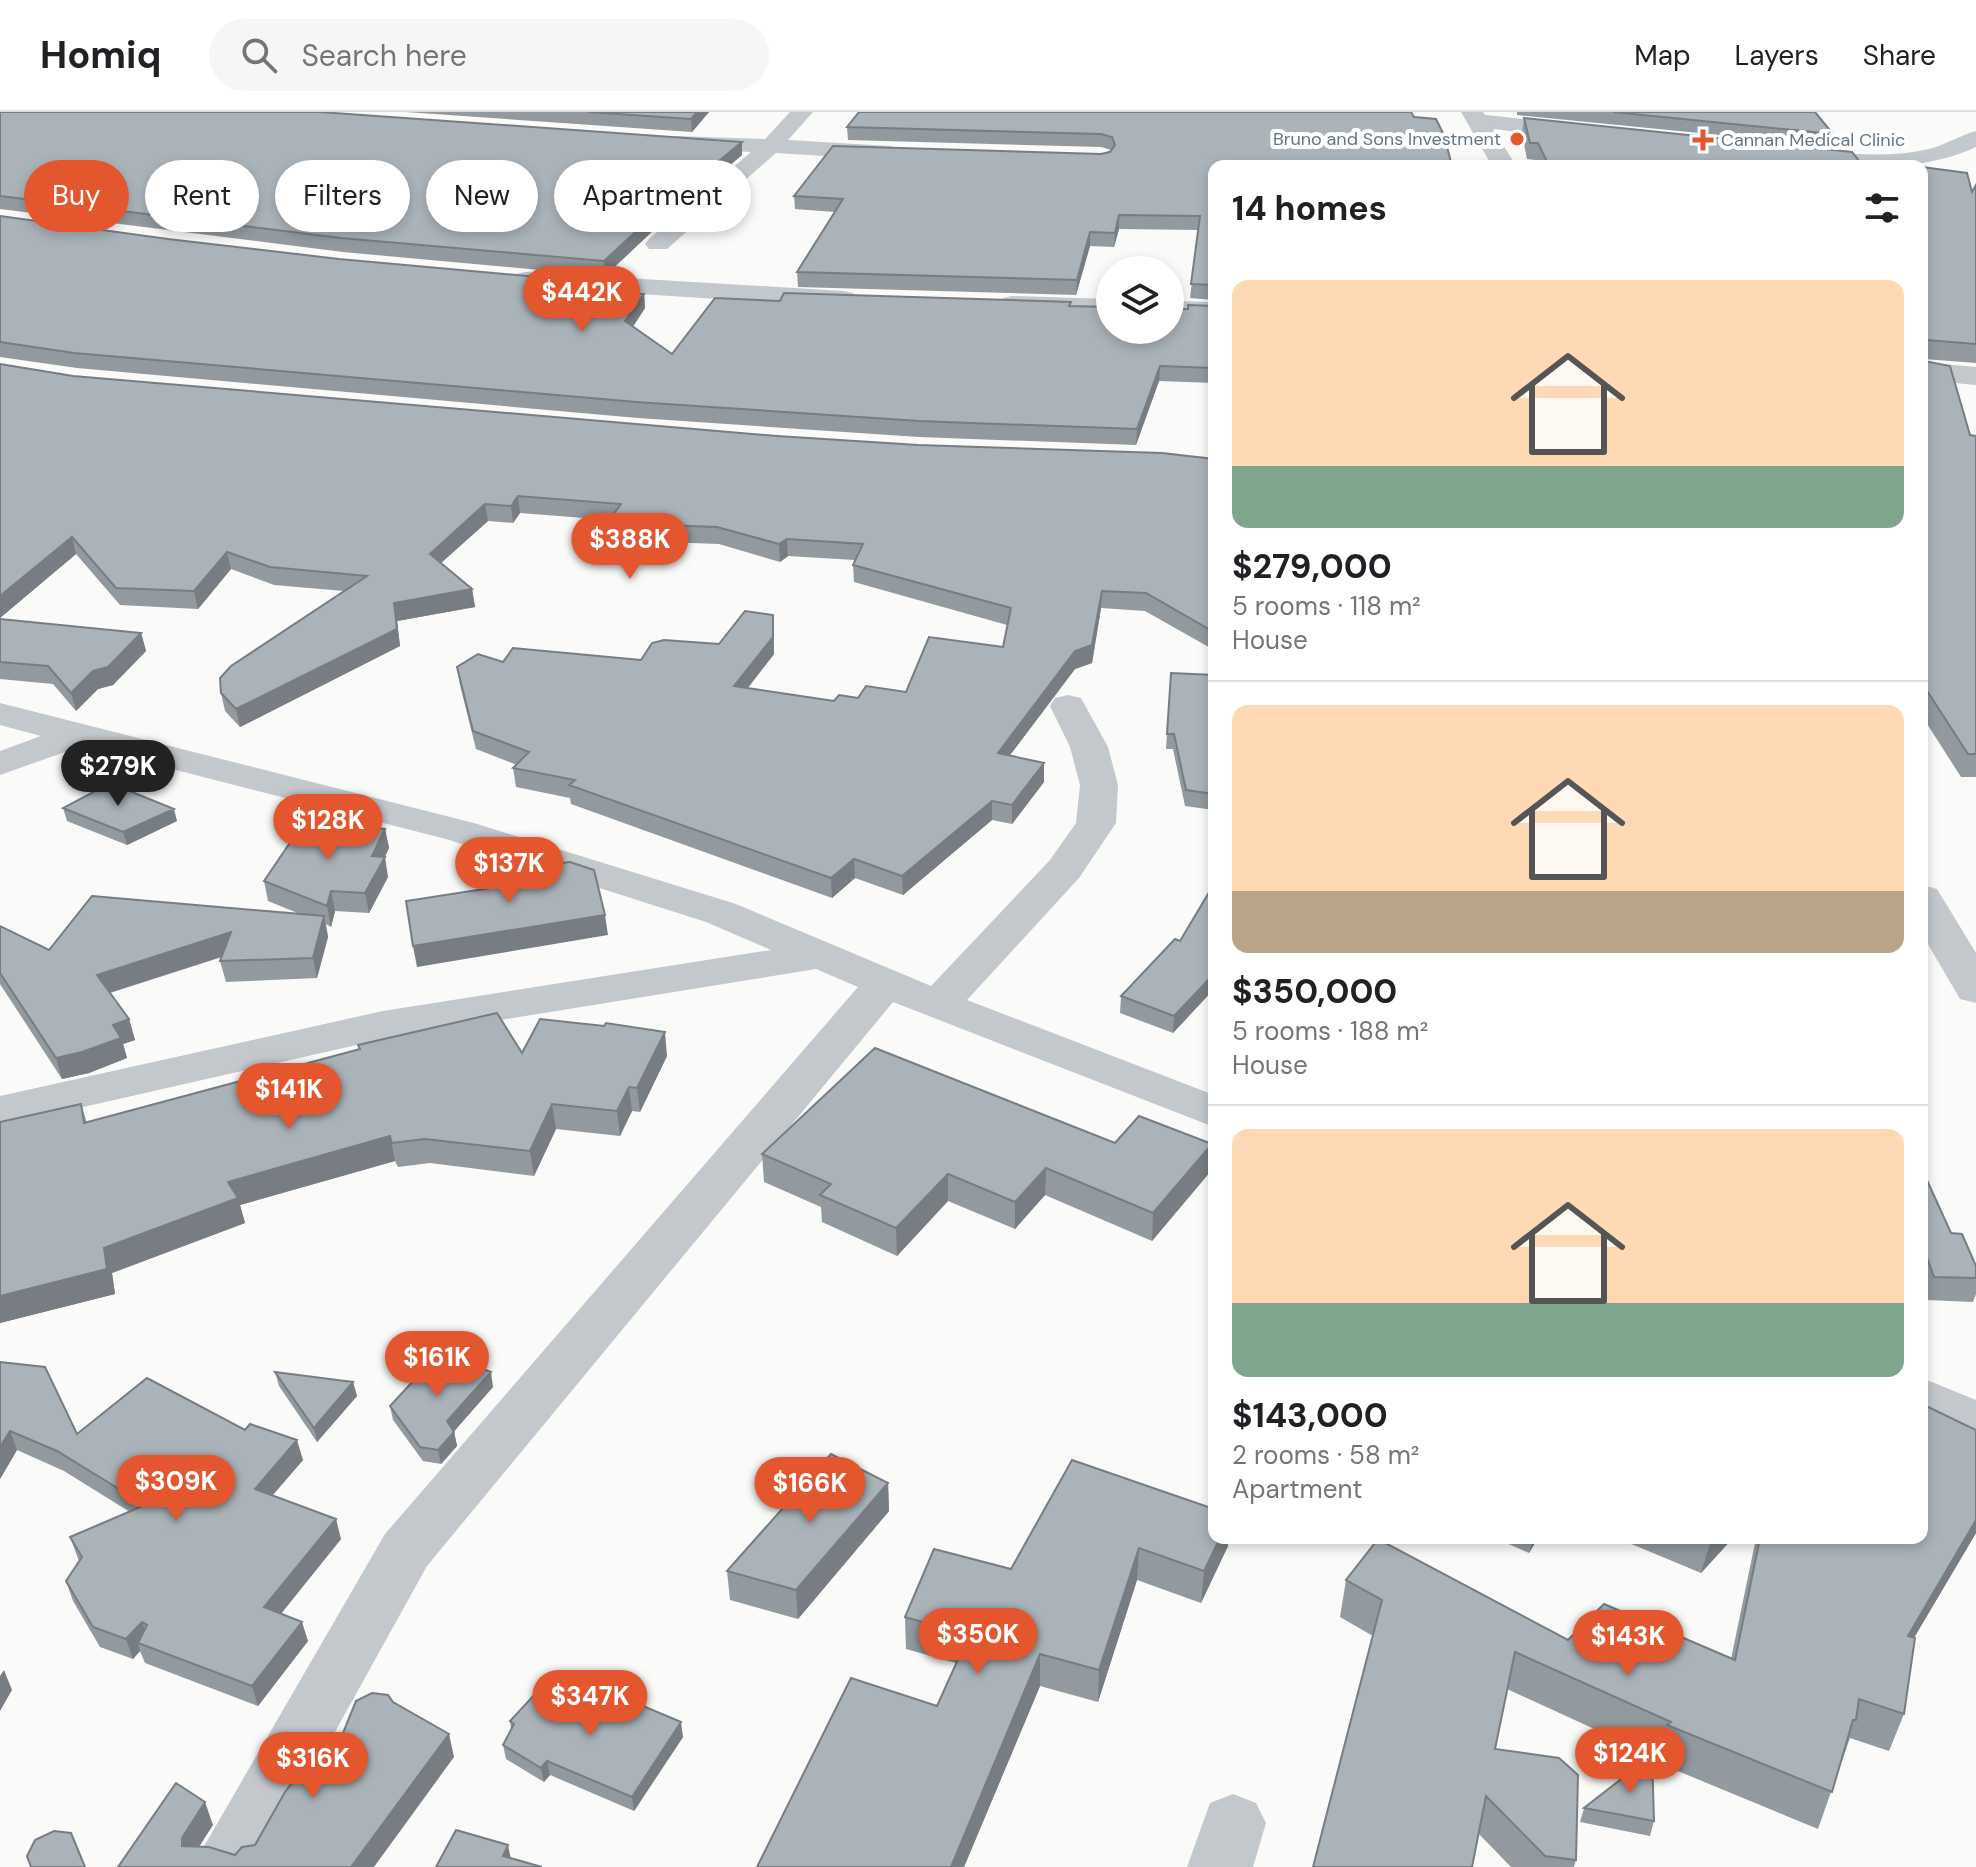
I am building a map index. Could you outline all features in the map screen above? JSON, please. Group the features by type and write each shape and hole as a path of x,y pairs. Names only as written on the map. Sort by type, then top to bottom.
{"street":[{"path":"658,244 771,146 802,112"},
{"path":"1475,117 1601,135"},
{"path":"1475,117 1500,160"},
{"path":"1925,158 1976,138"},
{"path":"666,140 906,154"},
{"path":"1772,153 1865,160 1925,158 1969,168"},
{"path":"495,277 688,292 865,299"},
{"path":"988,303 1096,307"},
{"path":"1184,309 1208,310"},
{"path":"1928,372 1976,376"},
{"path":"938,1005 1065,869 1096,823 1099,785 1089,747 1068,706"},
{"path":"0,714 460,831 721,913 938,1005 1208,1110"},
{"path":"0,764 77,735"},
{"path":"1928,908 1973,980"},
{"path":"0,1111 383,1025 821,955"},
{"path":"225,1867 406,1550 885,983"},
{"path":"1928,1401 1976,1424"}],"building":[{"path":"0,112 320,112 742,142 720,160 554,160 554,232 635,232 604,261 292,232 410,232 410,160 275,160 275,230 259,228 259,160 145,160 145,214 129,212 129,160 24,160 24,199 0,196"},
{"path":"588,112 697,112 691,119"},
{"path":"859,112 1411,112 1414,117 1436,119 1450,160 1208,160 1208,285 1191,284 1200,216 1119,215 1115,233 1090,232 1077,280 797,272 843,199 794,196 833,146 1101,154 1110,152 1115,145 1112,137 1101,134 847,127"},
{"path":"1613,112 1815,112 1833,134"},
{"path":"1524,118 1852,152 1858,160 1546,160 1538,143 1530,143"},
{"path":"1928,168 1967,173 1972,192 1976,185 1976,344 1928,340"},
{"path":"0,216 24,219 24,232 117,232 339,259 582,281 573,289 644,294 625,321 672,354 715,298 780,301 784,293 1071,302 1069,306 1096,307 1096,344 1184,344 1184,309 1188,309 1188,305 1208,306 1208,368 1160,366 1137,429 919,421 636,402 74,353 0,342"},
{"path":"1928,362 1950,366 1970,435 1976,436 1976,754 1968,754 1928,692"},
{"path":"0,364 73,376 777,436 918,445 1162,453 1208,458 1208,629 1146,593 1102,591 1092,645 1075,651 998,753 1044,763 1012,805 992,801 902,876 854,859 831,878 569,785 575,780 513,768 529,752 473,731 457,667 478,654 503,662 513,648 641,660 652,643 664,640 719,644 745,611 773,615 773,637 734,686 834,701 839,695 858,698 866,686 906,692 929,637 1003,647 1011,608 853,565 863,544 787,539 779,544 717,527 607,523 621,504 518,496 511,506 485,504 430,554 472,589 394,603 397,629 236,709 221,693 220,678 231,666 367,576 270,567 227,552 194,591 116,588 72,537 0,596"},
{"path":"0,619 141,633 108,667 93,671 71,693 48,666 0,662"},
{"path":"1171,673 1208,675 1208,793 1186,790 1174,734 1167,734"},
{"path":"110,783 174,809 123,832 63,808"},
{"path":"302,825 385,829 372,856 385,857 365,893 331,891 327,906 264,881"},
{"path":"570,862 594,870 605,915 413,946 406,901 510,885 507,871"},
{"path":"1208,894 1208,980 1174,1016 1121,996 1175,939 1180,941"},
{"path":"92,896 324,916 313,958 220,961 231,932 97,975 129,1019 113,1025 121,1038 56,1058 0,973 0,926 49,950"},
{"path":"497,1013 522,1053 540,1019 604,1026 606,1023 665,1032 637,1088 629,1087 617,1111 552,1104 530,1151 425,1139 392,1143 390,1136 228,1182 238,1198 104,1248 107,1269 0,1296 0,1122 81,1104 84,1123 360,1049 358,1045"},
{"path":"875,1048 1115,1143 1139,1116 1208,1142 1208,1149 1153,1213 1046,1168 1015,1202 948,1174 896,1228 820,1195 831,1184 762,1154"},
{"path":"1928,1182 1951,1233 1962,1234 1976,1266 1976,1278 1934,1277 1928,1260"},
{"path":"439,1353 491,1372 447,1421 454,1432 438,1450 420,1447 390,1406"},
{"path":"0,1362 45,1367 77,1434 147,1378 245,1430 250,1424 297,1440 255,1489 336,1519 264,1607 302,1622 252,1686 138,1643 147,1625 142,1622 126,1639 93,1627 66,1581 82,1557 70,1537 145,1505 57,1451 10,1431 0,1447"},
{"path":"275,1372 353,1382 314,1428"},
{"path":"1928,1407 1976,1430 1976,1520 1908,1636 1915,1638 1904,1714 1859,1699 1856,1720 1853,1720 1832,1792 1667,1725 1671,1722 1515,1652 1495,1749 1559,1758 1578,1775 1576,1860 1545,1856 1486,1796 1472,1867 1313,1867 1382,1600 1346,1580 1374,1544 1387,1544 1568,1640 1604,1604 1735,1660 1759,1544 1928,1544"},
{"path":"831,1454 888,1483 796,1590 727,1571"},
{"path":"1072,1460 1208,1507 1208,1544 1217,1544 1204,1571 1139,1548 1099,1670 1040,1654 951,1867 757,1867 851,1678 937,1706 969,1635 905,1617 934,1549 1011,1569"},
{"path":"549,1679 624,1720 636,1703 681,1722 632,1797 547,1761 541,1768 503,1745 514,1724 510,1721"},
{"path":"372,1693 388,1695 393,1702 449,1734 351,1867 118,1867 176,1783 205,1802 182,1838 182,1846 209,1847 235,1855 242,1847 255,1845 285,1792 312,1757 330,1765 356,1701"},
{"path":"1652,1755 1654,1821 1584,1808"},
{"path":"456,1830 508,1845 503,1856 542,1867 436,1867"},
{"path":"54,1831 71,1833 85,1867 31,1867 27,1856 35,1840"}],"place":[{"name":"Bruno and Sons Investment","path":"1517,139"},
{"name":"Cannan Medical Clinic","path":"1703,140"}]}
